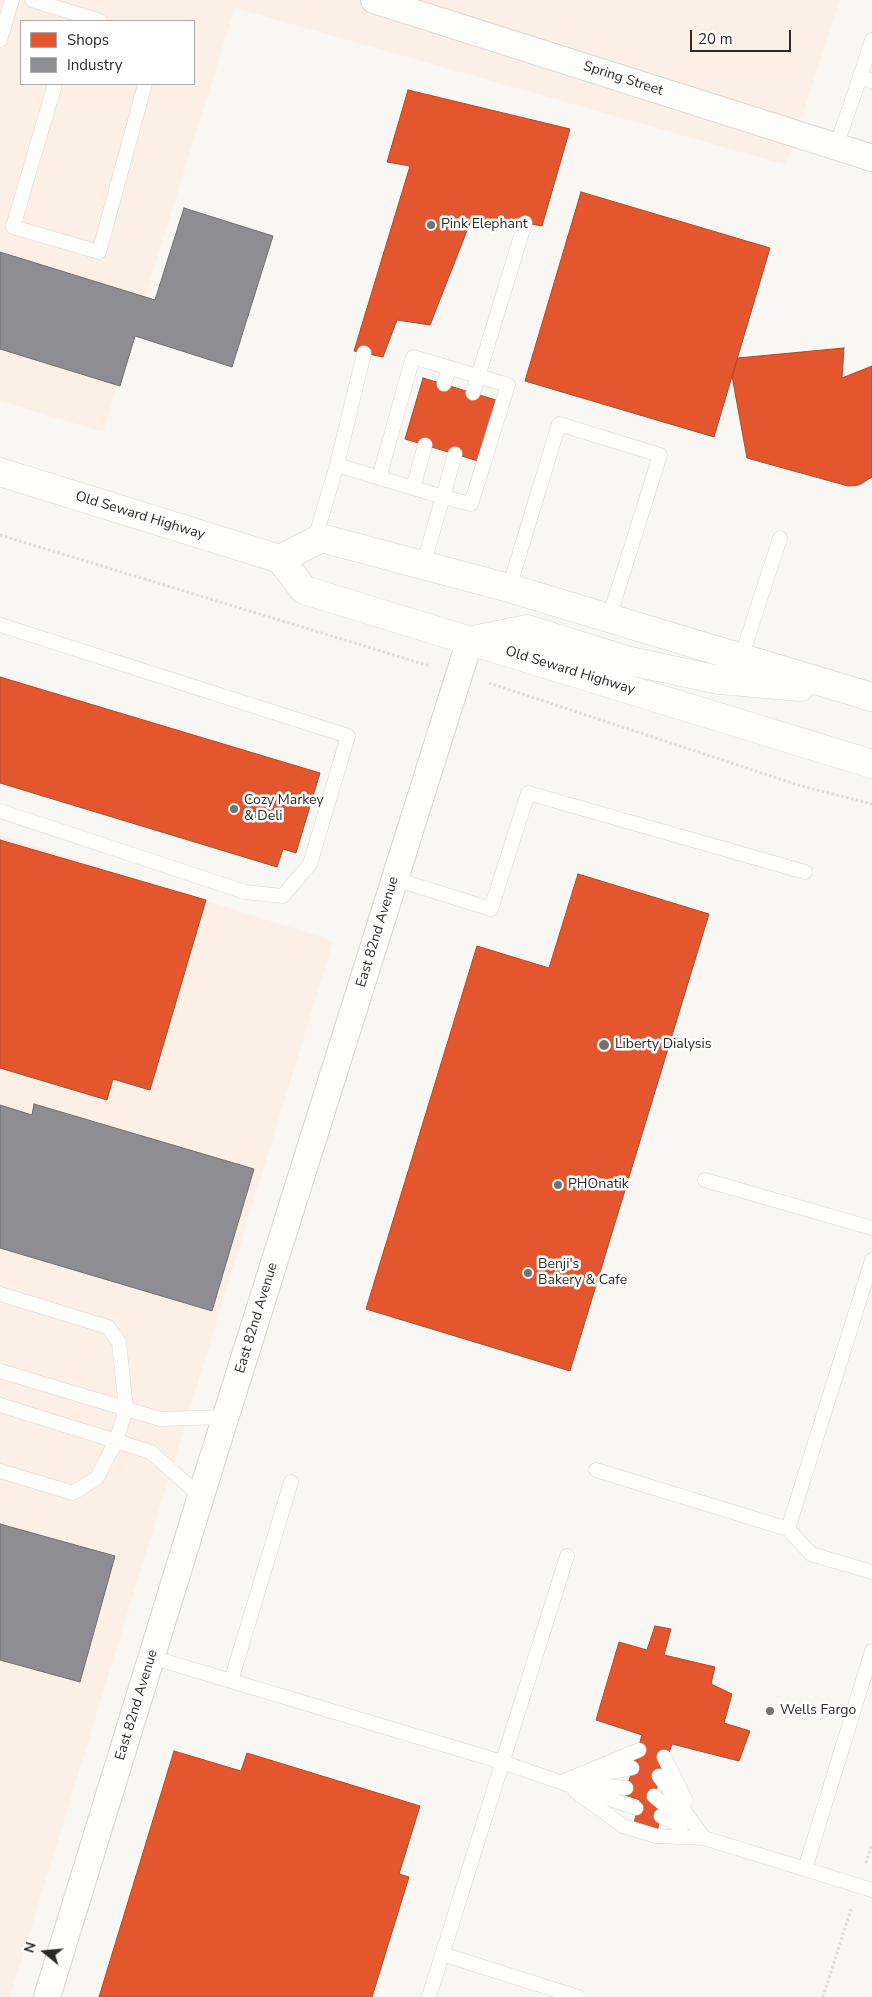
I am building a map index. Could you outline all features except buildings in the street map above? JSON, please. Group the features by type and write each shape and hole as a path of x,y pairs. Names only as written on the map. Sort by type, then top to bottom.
{"main road":[{"name":"Old Seward Highway","path":"0,472 280,559 304,590 872,764"},
{"path":"280,559 321,538 509,588 864,695"},
{"path":"470,640 527,629 630,661 719,680 864,695"}],"street":[{"name":"Spring Street","path":"374,0 872,158"},
{"name":"East 82nd Avenue","path":"47,1997 201,1497 470,640"}],"lane":[{"path":"0,40 12,0"},
{"path":"32,0 75,17 94,20"},
{"path":"836,147 866,79 872,40"},
{"path":"55,85 13,228 99,252 145,85"},
{"path":"473,393 525,223"},
{"path":"314,542 336,465 364,353"},
{"path":"336,465 379,478 443,497 471,504 508,385 413,357 379,478"},
{"path":"444,384 449,368"},
{"path":"509,588 559,424 660,455 609,618"},
{"path":"413,488 425,445"},
{"path":"423,565 455,454"},
{"path":"741,658 780,538"},
{"path":"0,625 348,736 310,864 283,896 245,892 0,811"},
{"path":"395,879 491,909 528,793 805,872"},
{"path":"705,1180 872,1228"},
{"path":"788,1529 869,1283 872,1260"},
{"path":"0,1294 108,1327 119,1342 126,1409 116,1441 97,1478 73,1493 0,1472"},
{"path":"0,1371 160,1420 226,1417"},
{"path":"0,1405 151,1452 201,1497"},
{"path":"596,1470 788,1529 811,1554 872,1572"},
{"path":"231,1681 291,1482"},
{"path":"429,1997 567,1556"},
{"path":"805,1869 872,1651"},
{"path":"152,1657 502,1762 636,1808"},
{"path":"562,1782 638,1750"},
{"path":"664,1757 704,1838"},
{"path":"562,1782 632,1768"},
{"path":"658,1776 704,1838"},
{"path":"562,1782 626,1788"},
{"path":"562,1782 623,1826 656,1836 704,1838"},
{"path":"654,1796 704,1838"},
{"path":"661,1816 704,1838 872,1890"},
{"path":"442,1954 578,1997"}],"path":[{"path":"823,1997 872,1844"}],"shaded area":[{"path":"0,0 840,0 786,165 235,8 103,432 0,401"},
{"path":"0,835 333,942 10,1997 0,1997"}],"place":[{"name":"Pink Elephant","path":"431,225"},
{"name":"Cozy Markey & Deli","path":"234,809"},
{"name":"Liberty Dialysis","path":"604,1045"},
{"name":"PHOnatik","path":"558,1185"},
{"name":"Benji's Bakery & Cafe","path":"528,1273"},
{"name":"Wells Fargo","path":"770,1711"}]}
